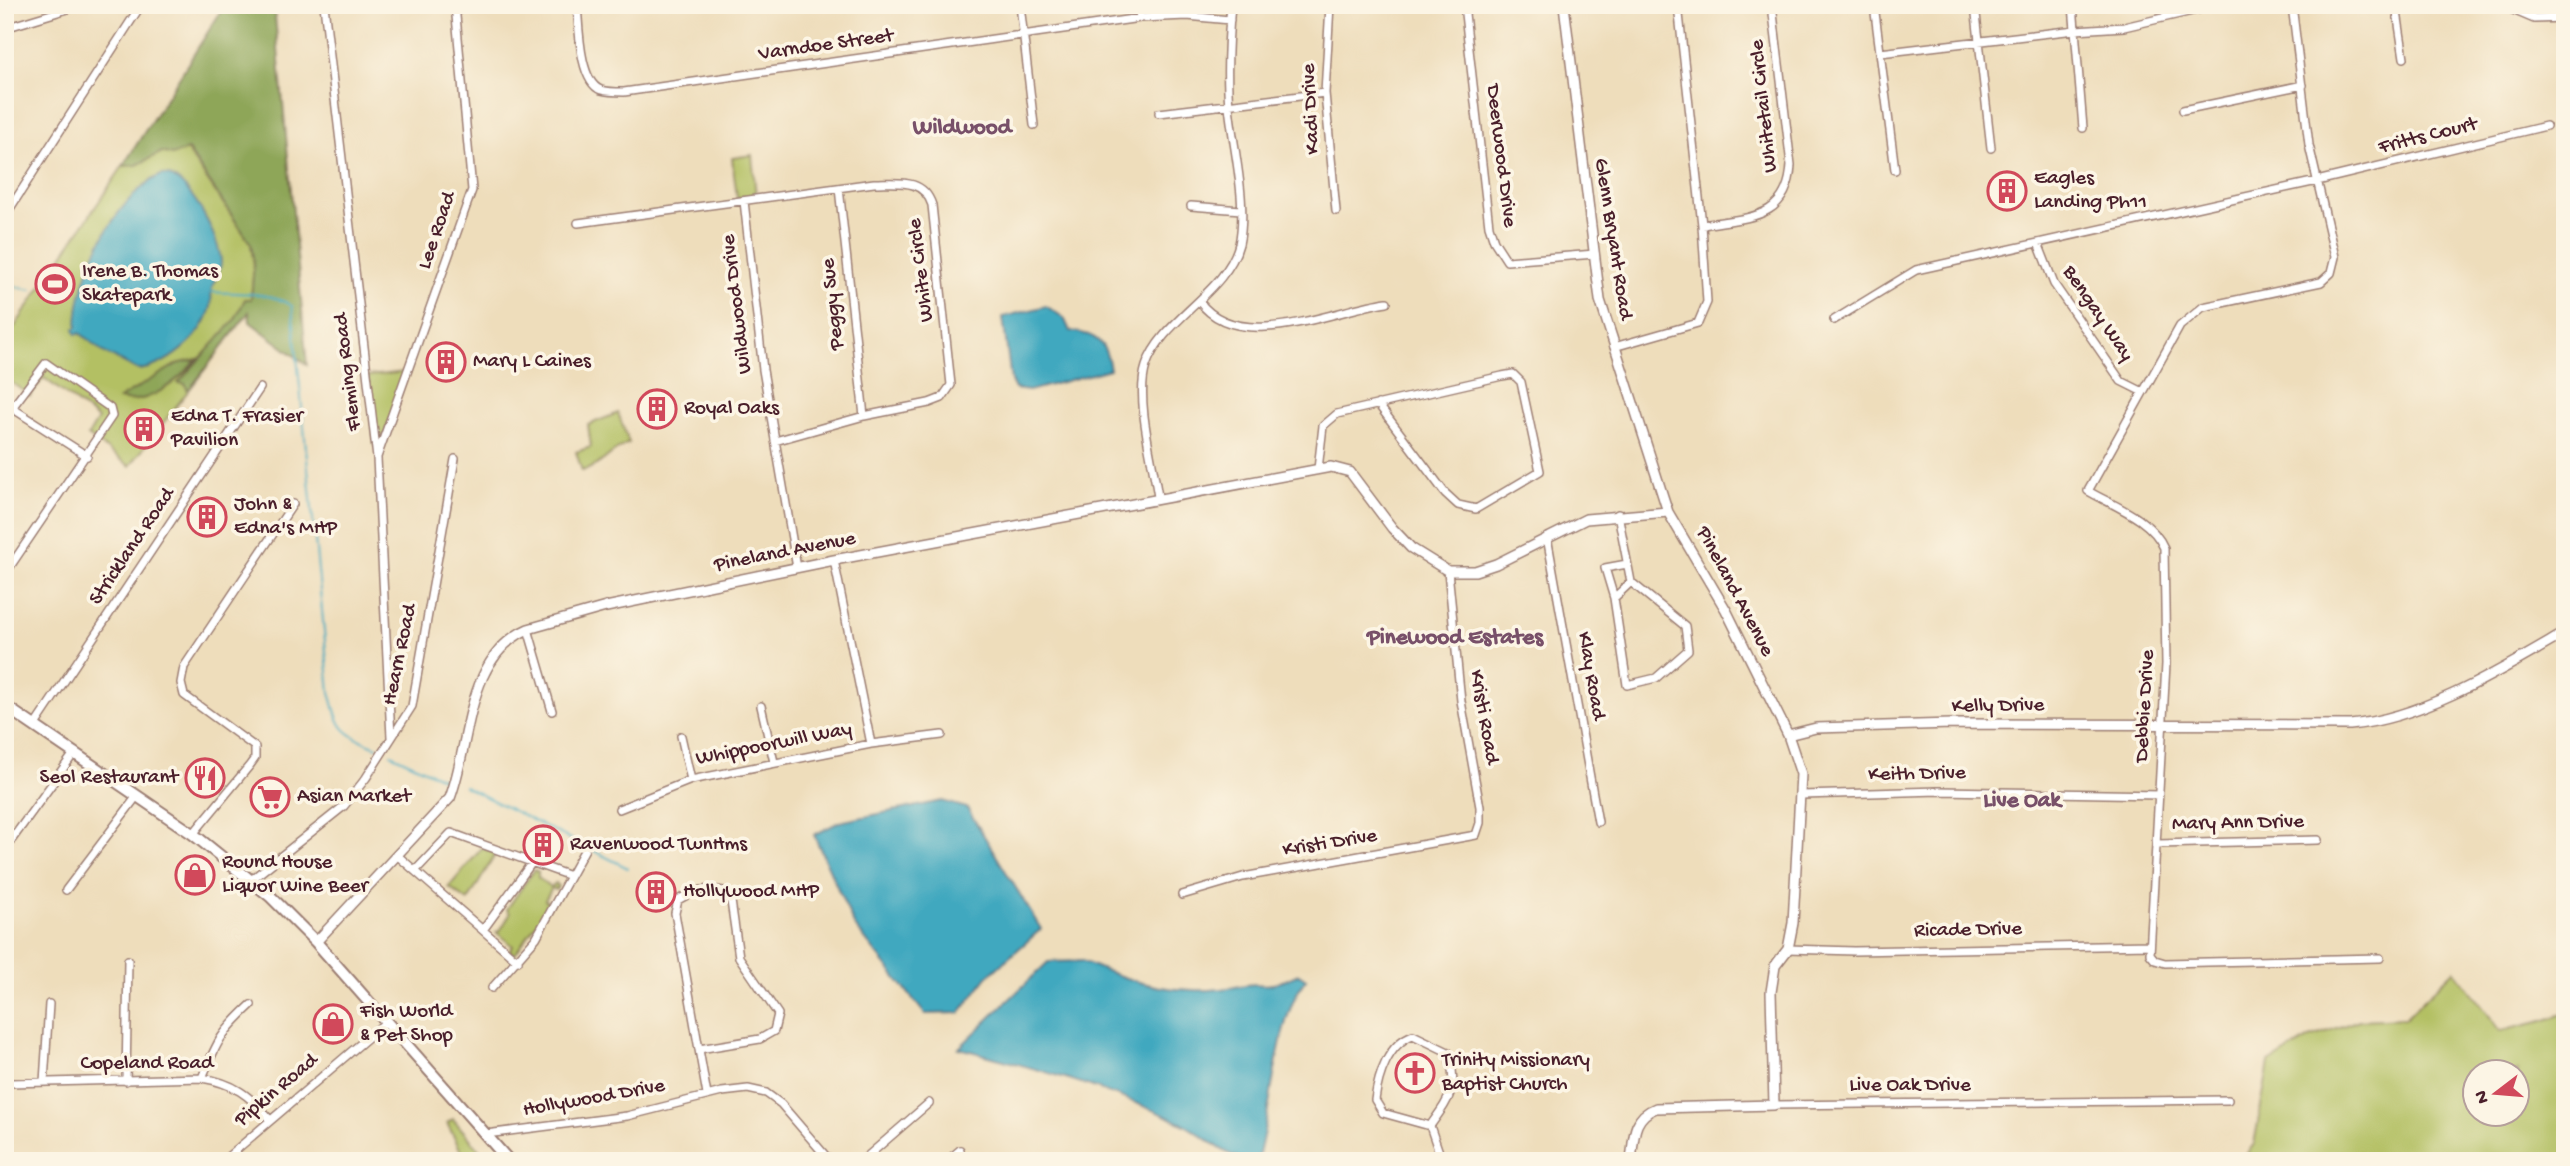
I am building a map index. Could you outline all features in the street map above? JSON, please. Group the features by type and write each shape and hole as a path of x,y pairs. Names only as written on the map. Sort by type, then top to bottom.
{"main road":[{"path":"5,706 194,834 251,880 316,942 509,1161"}],"street":[{"path":"5,28 80,5"},
{"path":"5,216 141,5"},
{"name":"Fleming Road","path":"324,5 377,458 391,737"},
{"name":"Lee Road","path":"377,458 472,190 455,5"},
{"name":"Varndoe Street","path":"577,5 583,60 591,83 601,90 624,92 1139,18 1187,16 1230,20"},
{"path":"1020,5 1034,125"},
{"path":"1138,5 1139,18"},
{"path":"1158,497 1143,394 1146,365 1158,345 1227,267 1238,244 1241,210 1229,103 1231,5"},
{"name":"Kadi Drive","path":"1330,5 1325,93 1336,211"},
{"name":"Deerwood Drive","path":"1464,5 1489,226 1494,241 1507,261 1595,254"},
{"name":"Glenn Bryant Road","path":"1564,5 1600,300 1668,512"},
{"path":"1614,347 1698,323 1707,302 1702,225 1678,5"},
{"name":"Whitetail Circle","path":"1702,225 1762,214 1782,201 1790,185 1791,165 1772,5"},
{"path":"1874,5 1895,170"},
{"path":"1975,5 1991,148"},
{"path":"2073,5 2083,128"},
{"path":"1880,53 2075,30 2124,27 2218,5"},
{"path":"2143,392 2180,326 2190,315 2203,307 2321,282 2331,273 2335,257 2309,145 2292,5"},
{"path":"2396,5 2404,58"},
{"path":"2501,5 2534,19 2565,18"},
{"path":"2183,110 2303,85"},
{"path":"1159,113 1325,93"},
{"name":"Fritts Court","path":"1834,320 1916,270 2318,181 2546,126"},
{"name":"White Circle","path":"578,223 839,188 905,183 920,186 928,193 932,205 933,235 951,361 951,385 942,398 775,441"},
{"name":"Peggy Sue","path":"839,188 864,416"},
{"name":"Wildwood Drive","path":"744,201 763,370 797,568"},
{"path":"1191,206 1241,210"},
{"name":"Bengay Way","path":"2038,243 2054,284 2121,381 2143,392"},
{"path":"1199,301 1206,312 1228,325 1267,328 1387,302"},
{"path":"5,418 40,367 48,363 112,411 110,422 5,574"},
{"path":"1318,469 1323,426 1329,419 1378,404 1513,374 1521,382 1540,471 1476,509 1458,505 1445,493 1378,404"},
{"name":"Strickland Road","path":"35,725 260,388"},
{"name":"Debbie Drive","path":"2143,392 2088,491 2142,522 2160,539 2164,548 2164,723 2150,954 2155,960 2380,958"},
{"path":"12,408 87,456"},
{"name":"Hearn Road","path":"251,880 344,806 366,778 412,706 455,459"},
{"name":"Pineland Avenue","path":"316,942 450,798 460,773 480,684 504,647 516,635 528,629 606,607 834,560 1158,497 1331,467 1350,472 1392,528 1411,548 1448,571 1475,571 1496,564 1586,519 1618,514 1668,512 1720,599 1788,735"},
{"path":"194,834 255,758 255,747 184,695 181,683 184,667 293,504"},
{"path":"1618,514 1628,564 1631,582 1685,626 1688,650 1657,678 1627,685 1614,598 1605,568 1628,564"},
{"name":"Klay Road","path":"1547,537 1598,822"},
{"path":"834,560 871,744"},
{"name":"Kristi Road","path":"1448,571 1451,623 1461,701 1477,785 1480,827"},
{"path":"1614,598 1631,582"},
{"path":"528,629 552,710"},
{"name":"Kelly Drive","path":"1788,735 1816,727 2164,723 2350,725 2385,721 2472,682 2565,633"},
{"path":"761,706 774,762"},
{"name":"Whippoorwill Way","path":"619,809 691,780 871,744 942,734"},
{"path":"1774,1105 1772,984 1775,966 1788,949 1802,794 1801,774 1788,735"},
{"path":"681,736 691,780"},
{"path":"5,849 75,751"},
{"name":"Keith Drive","path":"1802,794 1939,791 2159,795"},
{"path":"66,890 137,796"},
{"name":"Kristi Drive","path":"1182,895 1243,877 1470,839 1480,827"},
{"path":"415,871 452,833 570,876"},
{"name":"Mary Ann Drive","path":"2158,844 2318,840"},
{"path":"492,988 536,938 585,849"},
{"path":"398,856 518,961"},
{"path":"483,930 533,861"},
{"path":"699,1049 760,1039 774,1031 778,1014 739,957 731,901 723,891 710,888 691,892 678,900 675,913 707,1096"},
{"name":"Ricade Drive","path":"1788,949 1918,950 2149,945"},
{"path":"126,1081 128,960"},
{"path":"44,1082 49,1004"},
{"path":"202,1078 214,1046 225,1028 251,1005"},
{"name":"Pipkin Road","path":"223,1161 269,1119 386,1022"},
{"path":"1413,1035 1448,1052 1454,1073 1452,1094 1430,1126 1382,1112 1375,1100 1389,1057 1401,1040 1413,1035"},
{"name":"Copeland Road","path":"10,1083 202,1078 222,1081 239,1089 253,1099 269,1119"},
{"name":"Hollywood Drive","path":"486,1134 627,1116 748,1089 766,1093 781,1104 830,1161"},
{"name":"Live Oak Drive","path":"1631,1161 1636,1125 1644,1112 1656,1108 2228,1100"},
{"path":"862,1161 929,1103"},
{"path":"1430,1126 1442,1161"},
{"path":"947,1161 960,1150"}],"green space":[{"path":"225,5 274,5 307,365 250,322 249,312 188,391 185,384 178,383 234,321 245,299 251,299 254,264 251,244 188,150 172,155 162,152 137,165 123,166"},
{"path":"160,111 251,244 254,264 250,311 130,466 88,436 98,419 44,378 30,396 5,378 5,341"},
{"path":"752,155 756,196 737,198 732,158"},
{"path":"197,359 162,390 141,399 119,399 177,364"},
{"path":"407,372 380,446 375,446 368,376"},
{"path":"618,413 629,443 582,471 576,452 591,447 588,425"},
{"path":"482,848 496,853 468,901 449,887"},
{"path":"534,870 538,872 538,878 551,887 556,883 558,886 556,890 552,888 545,900 550,904 515,954 509,952 513,946 496,932 500,931 510,914 507,909"},
{"path":"2454,970 2501,1031 2565,1013 2565,1161 2241,1161 2254,1144 2269,1063 2310,1038 2359,1020 2405,1018"},
{"path":"453,1119 489,1161 466,1161 447,1123"}],"water":[{"path":"161,175 171,177 181,184 201,209 215,239 221,263 212,288 211,307 199,331 171,357 149,368 138,370 103,352 80,333 76,334 74,329 77,327 84,285 101,240 128,201"},
{"path":"1046,306 1064,318 1070,331 1087,334 1099,341 1106,352 1110,369 1029,391 1015,389 1011,381 1003,317"},
{"path":"942,801 967,808 1041,929 987,977 960,1013 925,1014 854,925 814,835 839,822"},
{"path":"1082,961 1143,983 1182,990 1223,989 1249,984 1270,985 1299,974 1306,979 1296,995 1281,1039 1257,1161 1227,1153 1183,1124 1129,1100 1045,1072 959,1048 1048,962"}],"waterway":[{"path":"5,278 16,287 32,290"},
{"path":"212,292 264,296 292,306 330,692 336,715 343,728 377,747"},
{"path":"391,754 446,780"},
{"path":"464,786 628,868"}],"place":[{"name":"Eagles Landing Ph11","path":"2007,191"},
{"name":"Irene B. Thomas Skatepark","path":"55,284"},
{"name":"Mary L Caines","path":"446,362"},
{"name":"Royal Oaks","path":"657,409"},
{"name":"Edna T. Frasier Pavilion","path":"144,429"},
{"name":"John & Edna's MHP","path":"207,517"},
{"name":"Seol Restaurant","path":"205,778"},
{"name":"Asian Market","path":"270,797"},
{"name":"Ravenwood TwnHms","path":"543,845"},
{"name":"Round House Liquor Wine Beer","path":"195,875"},
{"name":"Hollywood MHP","path":"656,892"},
{"name":"Fish World & Pet Shop","path":"333,1024"},
{"name":"Trinity Missionary Baptist Church","path":"1415,1073"}],"district":[{"name":"Wildwood","path":"962,128"},
{"name":"Pinewood Estates","path":"1455,638"},
{"name":"Live Oak","path":"2022,801"}]}
